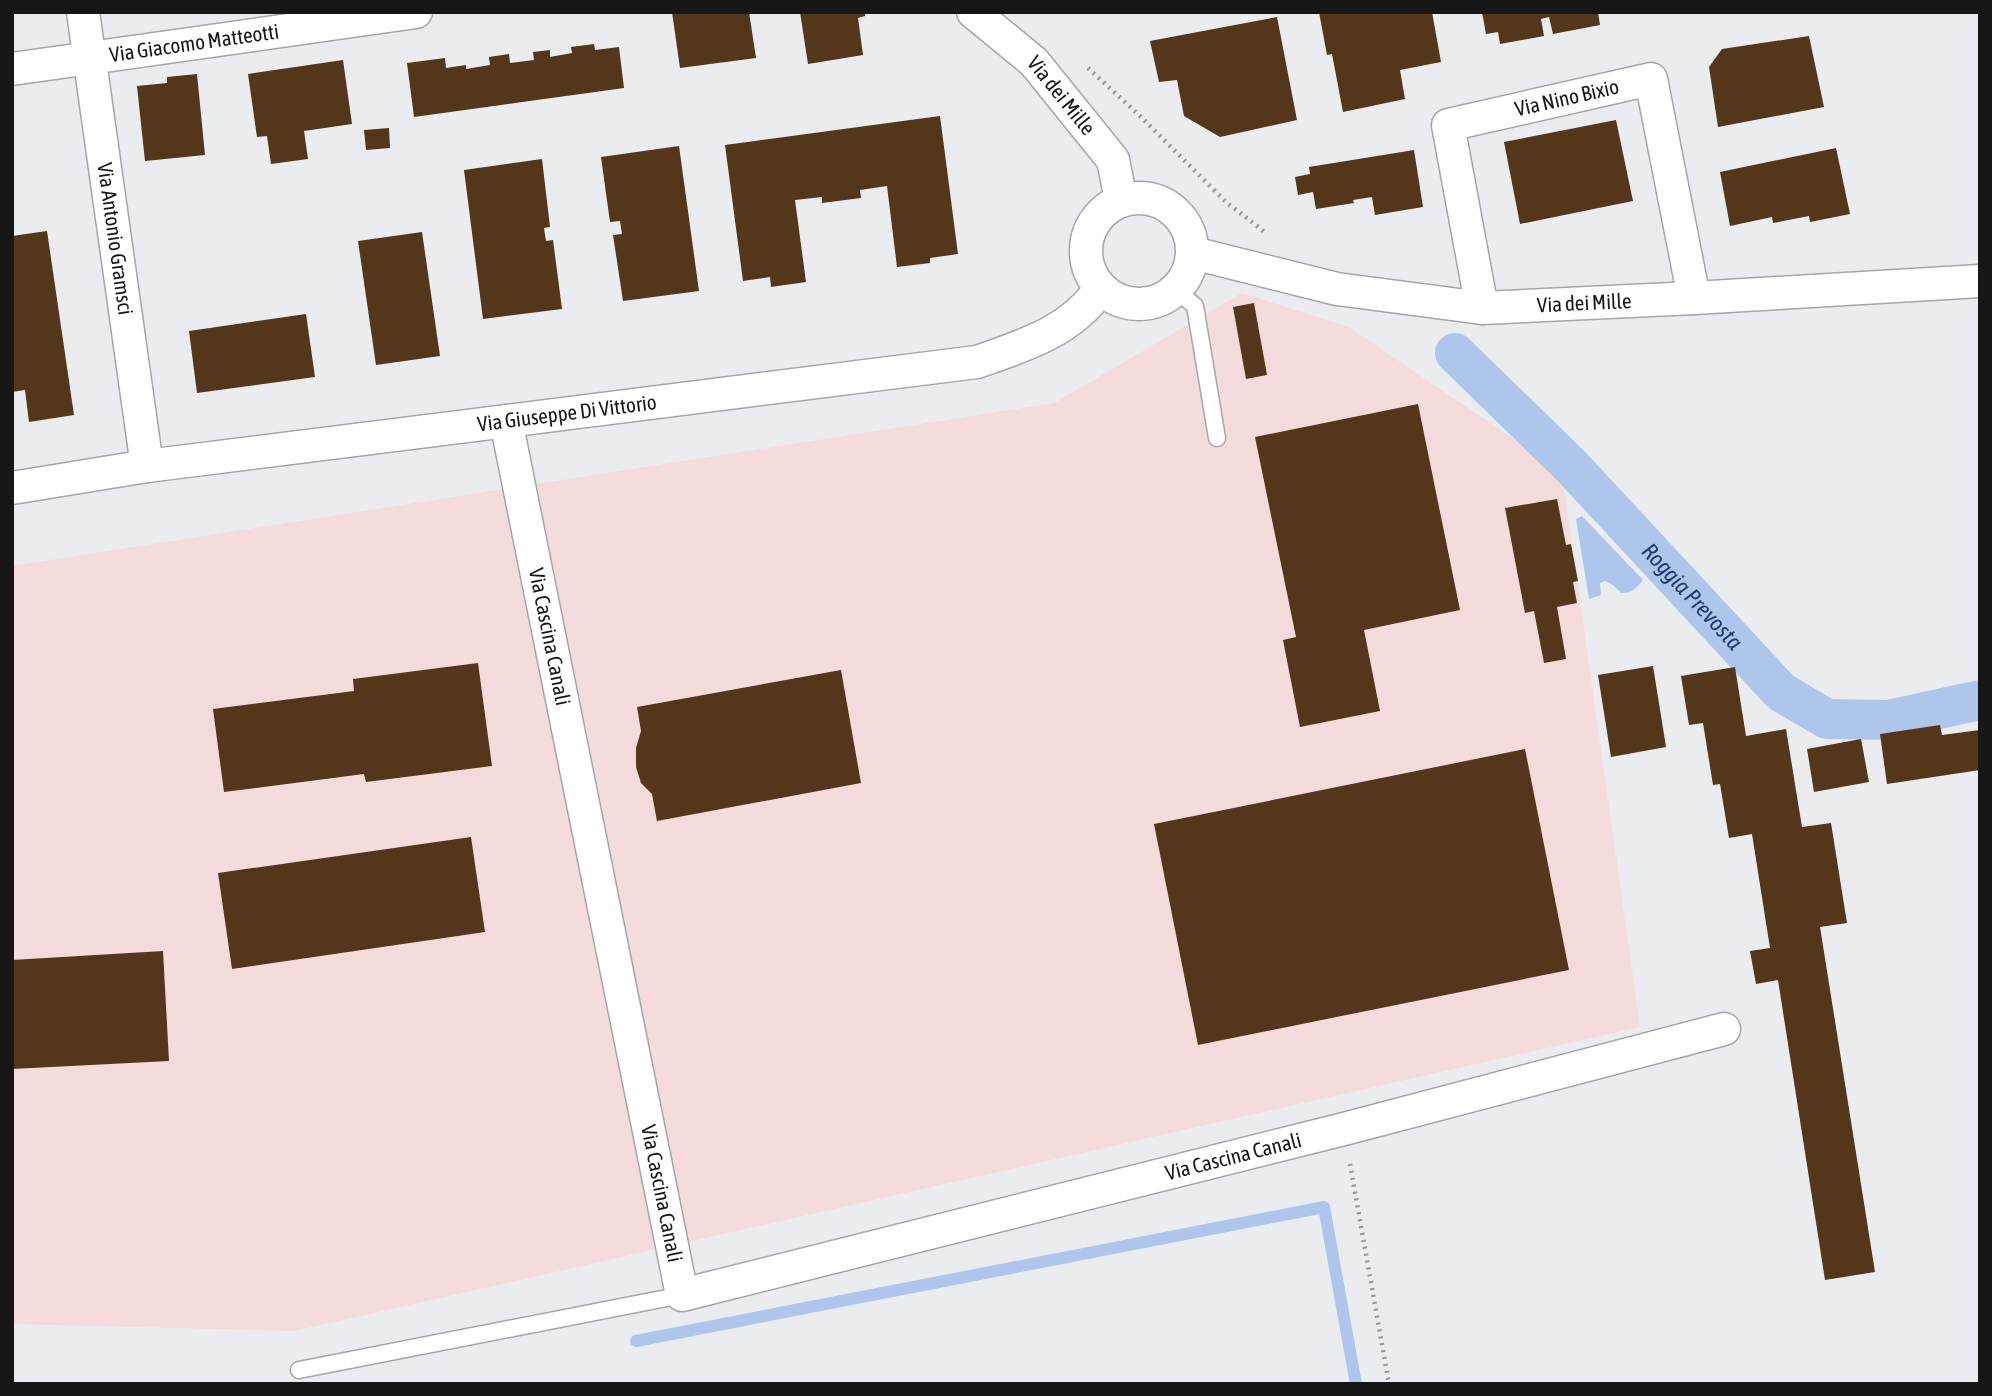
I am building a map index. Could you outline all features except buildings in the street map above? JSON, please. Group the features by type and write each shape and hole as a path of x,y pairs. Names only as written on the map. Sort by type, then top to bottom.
{"street":[{"name":"Via Antonio Gramsci","path":"83,12 148,466"},
{"name":"Via Giacomo Matteotti","path":"12,69 416,12"},
{"name":"Via dei Mille","path":"973,12 1034,62 1113,160 1121,200"},
{"name":"Via Nino Bixio","path":"1482,308 1448,125 1651,79 1694,298"},
{"path":"1139,197 1156,200 1171,208 1184,220 1191,236 1193,253 1185,280 1176,290 1162,300 1146,304 1129,304 1114,299 1100,289 1090,274 1086,257 1087,239 1094,222 1106,209 1121,200 1139,197"},
{"name":"Via dei Mille","path":"1193,253 1336,289 1482,308 1980,281"},
{"name":"Via Giuseppe Di Vittorio","path":"12,488 148,466 977,362 1042,339 1090,305 1100,289"},
{"name":"Via Cascina Canali","path":"506,421 682,1295 1344,1129 1724,1029"}],"lane":[{"path":"1176,290 1195,306 1217,438"},
{"path":"299,1370 682,1295"}],"path":[{"path":"1078,59 1139,115 1226,202 1283,246 1274,274"},
{"path":"1344,1129 1389,1384"}],"shaded area":[{"path":"1242,293 1349,327 1562,472 1640,1027 294,1331 12,1324 12,566 1054,403"}],"water":[{"path":"1582,516 1643,580 1634,590 1621,593 1605,581 1600,583 1601,595 1589,599 1576,519"}],"waterway":[{"name":"Roggia Prevosta","path":"1455,353 1572,467 1781,692 1827,719 1888,720 1980,700"},
{"path":"636,1341 1324,1207 1356,1384"}]}
